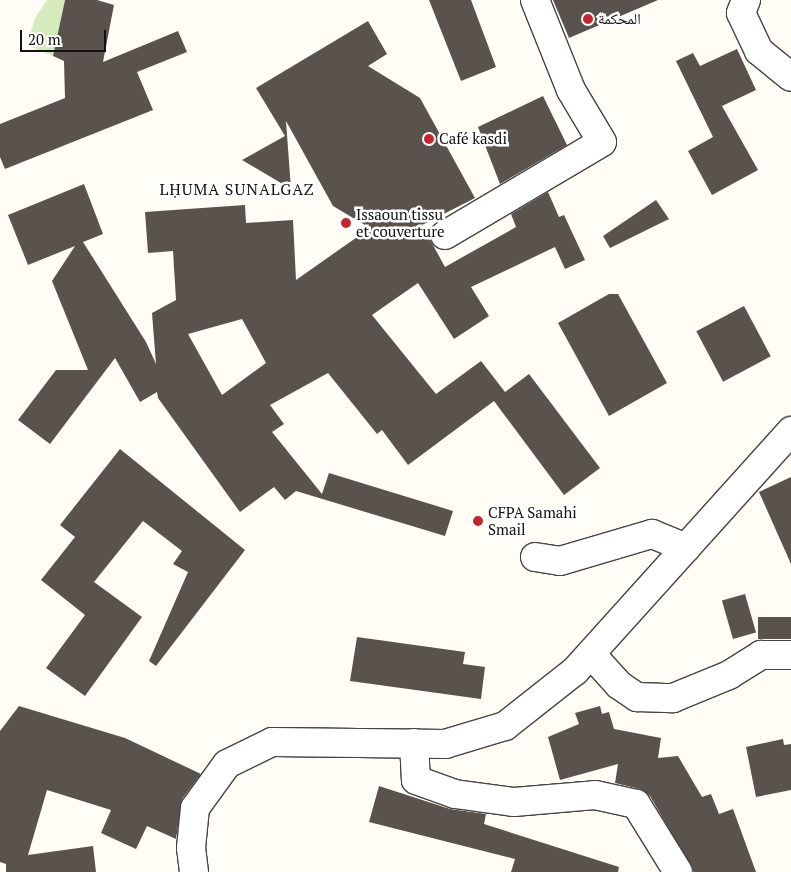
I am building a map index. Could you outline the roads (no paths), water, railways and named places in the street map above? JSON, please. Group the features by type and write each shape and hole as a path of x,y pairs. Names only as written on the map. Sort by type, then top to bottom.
{"street":[{"path":"445,236 602,142 571,90 535,0"},
{"path":"746,0 741,14 759,51 791,77"},
{"path":"194,872 191,848 195,808 227,764 272,742 445,744 505,726 575,671 791,431"},
{"path":"535,557 560,561 652,534 686,548"},
{"path":"590,654 619,685 637,698 673,698 728,675 761,655 791,655"},
{"path":"414,743 416,780 455,794 514,802 595,794 636,804 678,872"}],"place":[{"name":"المحكمة","path":"588,19"},
{"name":"Café kasdi","path":"429,139"},
{"name":"Issaoun tissu et couverture","path":"346,223"},
{"name":"CFPA Samahi Smail","path":"478,521"}],"district":[{"name":"LḤUMA SUNALGAZ","path":"237,189"}]}
